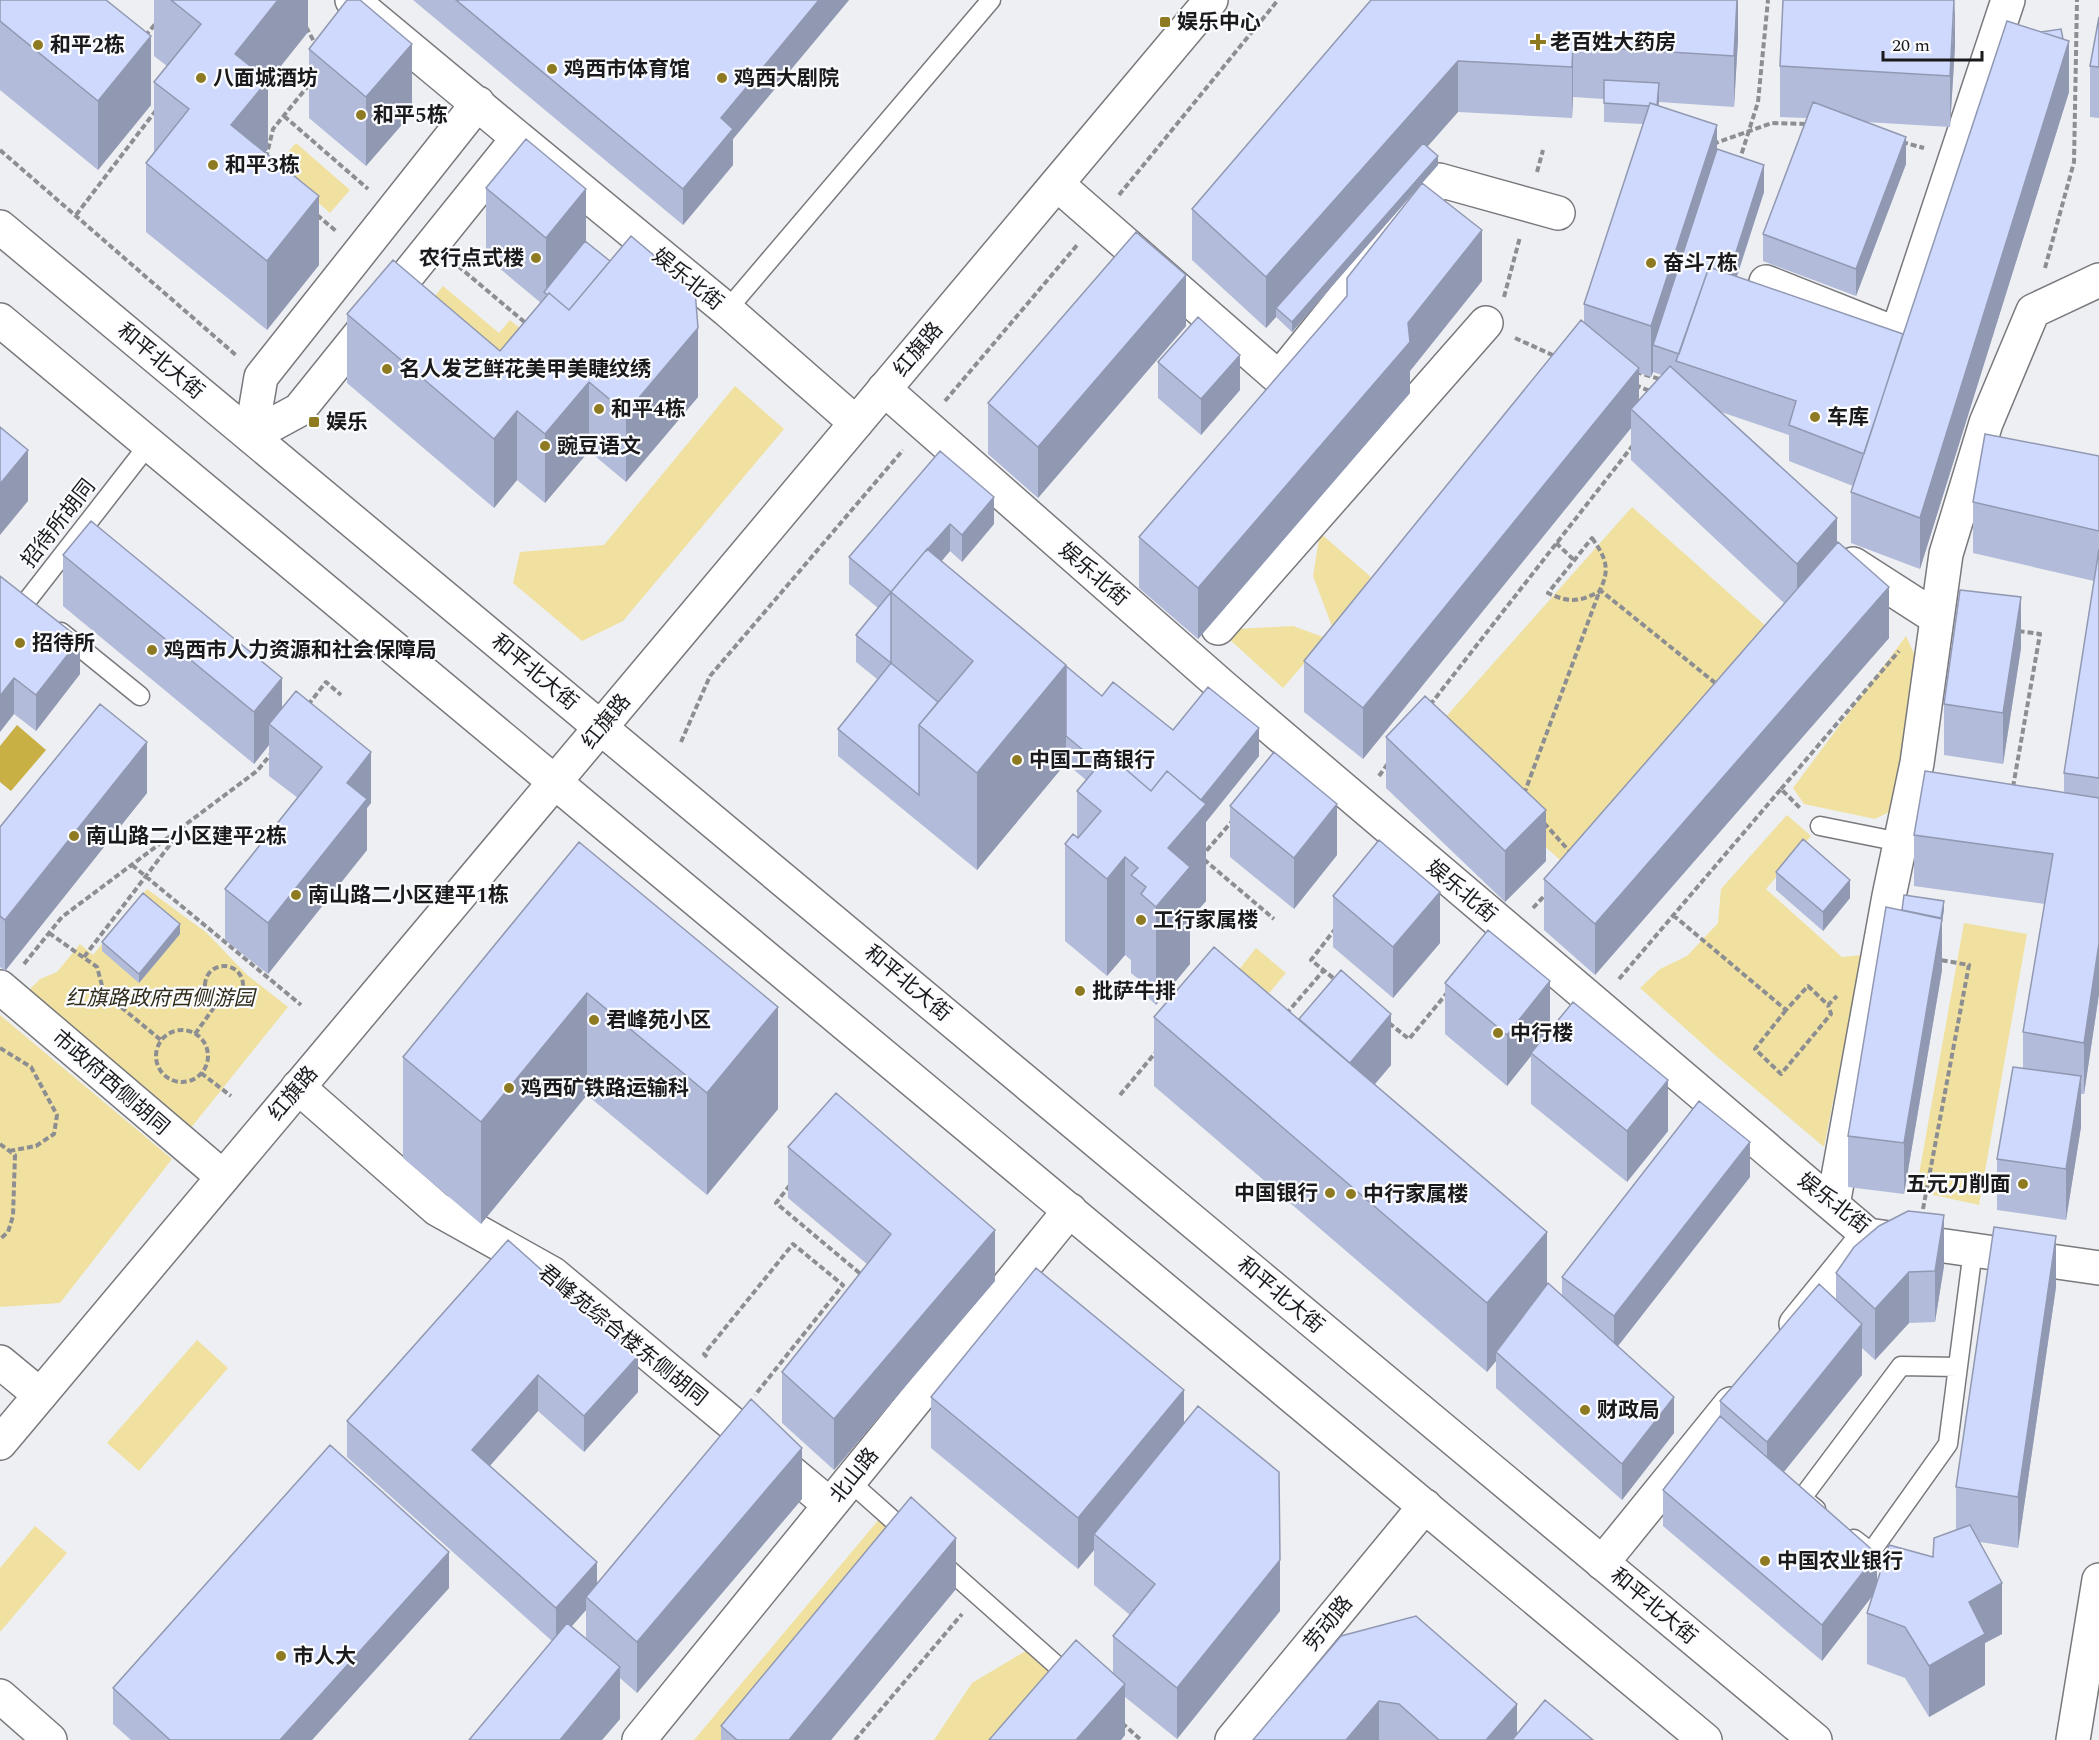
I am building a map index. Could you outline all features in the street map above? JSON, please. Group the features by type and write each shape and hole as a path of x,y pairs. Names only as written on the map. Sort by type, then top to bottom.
{"street":[{"name":"娱乐北街","path":"352,0 727,310 856,423"},
{"name":"红旗路","path":"0,1443 1211,0"},
{"path":"1766,282 1898,334 2008,0"},
{"path":"251,436 261,378 478,104"},
{"path":"251,436 299,410 518,138"},
{"path":"1057,184 1283,392 1439,180 1543,209"},
{"name":"和平北大街","path":"0,226 1815,1740"},
{"path":"1833,1205 1889,896 1917,763 1946,554 1983,434 2033,311 2099,280"},
{"path":"0,320 1705,1740"},
{"path":"1218,628 1486,323"},
{"name":"娱乐北街","path":"884,389 1222,687 1868,1235 2099,1268"},
{"path":"1832,545 1849,561 1937,618"},
{"name":"市政府西侧胡同","path":"1,989 223,1177"},
{"name":"君峰苑综合楼东侧胡同","path":"298,1087 437,1209 553,1274 840,1493"},
{"name":"北山路","path":"639,1740 1070,1210"},
{"path":"1774,1350 1868,1235"},
{"path":"0,1362 40,1395"},
{"path":"1602,1563 1752,1378"},
{"name":"劳动路","path":"1232,1740 1425,1506"},
{"path":"2073,1740 2099,1580"},
{"path":"0,1696 50,1740"}],"lane":[{"path":"727,310 991,0"},
{"name":"招待所胡同","path":"0,596 19,611 149,444"},
{"path":"29,597 56,628 140,696"},
{"path":"1820,826 1900,842"},
{"path":"1957,1367 1901,1366 1802,1498 1870,1552 1948,1444 1973,1250"},
{"path":"840,1493 978,1596 1084,1689"}],"path":[{"path":"681,742 710,676 1098,220 1278,0"},
{"path":"1737,168 1758,102 1768,0"},
{"path":"2033,311 2074,162 2077,0"},
{"path":"139,45 161,18"},
{"path":"303,21 320,53"},
{"path":"265,159 273,129 319,72"},
{"path":"75,215 160,106"},
{"path":"284,116 393,210"},
{"path":"1708,146 1772,123 1814,124"},
{"path":"1901,141 1956,157"},
{"path":"0,150 261,378"},
{"path":"1543,150 1543,209 1503,298 1486,323 1559,358"},
{"path":"316,214 360,252"},
{"path":"434,245 532,328"},
{"path":"1633,371 1671,382"},
{"path":"1629,383 1657,394"},
{"path":"1423,714 1641,435"},
{"path":"1522,799 1607,575 1603,554 1592,538 1548,593 1565,601 1583,599 1600,590"},
{"path":"1556,543 1574,559"},
{"path":"1600,590 1723,688"},
{"path":"2011,796 2040,634 2017,631"},
{"path":"1597,1005 1904,645"},
{"path":"305,710 326,682 341,695"},
{"path":"1,989 62,917 257,771 276,748"},
{"path":"1360,803 1391,759"},
{"path":"1781,789 1820,826"},
{"path":"1240,812 1201,857 1274,919"},
{"path":"1538,816 1578,860"},
{"path":"84,957 186,824"},
{"path":"132,865 301,1005"},
{"path":"1673,915 1786,1010"},
{"path":"1340,924 1311,960 1341,984"},
{"path":"49,933 97,967 105,993 162,1041"},
{"path":"1917,1242 1969,965 1935,959"},
{"path":"225,966 236,970 242,980 241,992 233,1002 218,1002 207,992 206,980 213,970 225,966"},
{"path":"1279,1023 1324,970"},
{"path":"1809,986 1828,1005 1831,1014 1781,1074 1755,1049 1786,1010 1809,986"},
{"path":"1384,1018 1409,1039 1453,987"},
{"path":"1828,1005 1843,989"},
{"path":"114,1000 207,992"},
{"path":"195,1034 218,1002"},
{"path":"179,1030 195,1034 201,1039 208,1055 207,1063 201,1073 190,1081 181,1082 165,1076 157,1062 156,1053 162,1041 170,1033 179,1030"},
{"path":"1120,1095 1163,1044"},
{"path":"0,1048 32,1067 57,1115 54,1134 36,1146 9,1151"},
{"path":"201,1073 231,1096"},
{"path":"0,1144 15,1155 13,1216 8,1232 0,1239"},
{"path":"790,1185 776,1203 869,1281"},
{"path":"712,1361 704,1354 793,1244 843,1285 755,1395 746,1388"},
{"path":"855,1740 978,1596"},
{"path":"1084,1689 1142,1740"}],"green space":[{"path":"296,143 350,190 330,213 276,165"},
{"path":"443,286 499,333 510,320 538,343 503,384 420,315"},
{"path":"735,386 784,429 623,621 582,641 513,583 520,552 604,545"},
{"path":"1632,507 1767,627 1560,860 1426,739"},
{"path":"1320,533 1371,577 1333,629 1313,576"},
{"path":"1293,626 1326,638 1283,688 1229,639 1235,629"},
{"path":"1906,636 1921,669 1891,811 1875,819 1804,804 1793,788"},
{"path":"1787,815 1811,836 1766,889 1842,957 1862,955 1824,1147 1640,988 1660,969 1687,956 1718,923 1721,889"},
{"name":"红旗路政府西侧游园","path":"147,889 207,933 246,974 288,1007 190,1129 28,991 40,979 57,972 80,944 93,955"},
{"path":"1964,923 2027,934 1979,1205 1916,1191"},
{"path":"1256,948 1286,973 1259,1005 1230,981"},
{"path":"0,1015 172,1159 60,1303 0,1307"},
{"path":"197,1340 228,1368 139,1471 107,1443"},
{"path":"881,1517 906,1532 733,1740 694,1740"},
{"path":"35,1526 67,1553 0,1632 0,1568"},
{"path":"1029,1649 1063,1677 1011,1740 934,1740 972,1683"}],"shaded area":[{"path":"17,725 46,750 11,791 0,782 0,746"}],"building":[{"path":"0,0 106,0 151,36 98,101 0,21"},
{"path":"171,0 278,0 235,54 268,80 231,125 319,196 267,261 146,163 189,109 154,82 201,24"},
{"path":"347,0 360,0 412,44 366,97 309,49"},
{"path":"456,0 819,0 721,118 733,129 683,189"},
{"path":"1371,0 1737,0 1734,56 1573,46 1572,67 1458,61 1266,277 1192,209"},
{"path":"1783,0 1954,0 1950,76 1780,66"},
{"path":"2099,17 2099,67 2090,66"},
{"path":"2007,21 2069,41 1920,518 1851,492"},
{"path":"2061,29 2063,39 2041,32"},
{"path":"1604,80 1659,83 1657,105 1604,103"},
{"path":"1813,102 1906,137 1856,269 1763,234"},
{"path":"1650,103 1717,125 1651,326 1584,304"},
{"path":"526,139 586,189 546,238 486,188"},
{"path":"1423,143 1438,156 1292,322 1276,308"},
{"path":"1717,149 1764,165 1729,274 1709,267 1679,354 1653,345"},
{"path":"1422,183 1482,230 1408,323 1410,342 1198,588 1139,537 1347,296 1347,278"},
{"path":"1136,232 1186,275 1038,447 988,403"},
{"path":"631,236 695,290 698,328 626,413 589,382 545,434 517,411 494,439 347,314 393,260 500,351 549,293 569,310"},
{"path":"585,241 610,261 569,310 549,293 547,295 544,292"},
{"name":"车库","path":"1709,267 1903,334 1864,454 1789,425 1796,401 1676,361"},
{"path":"1198,317 1240,355 1201,399 1158,362"},
{"path":"1581,320 1639,368 1363,708 1304,661"},
{"path":"1670,366 1837,518 1797,564 1631,409"},
{"path":"0,427 28,450 0,484"},
{"path":"1985,434 2099,456 2099,531 1973,502"},
{"path":"940,451 994,497 962,535 950,524 891,592 849,557"},
{"path":"91,521 282,678 254,712 63,555"},
{"path":"1838,542 1889,587 1595,924 1544,879"},
{"path":"927,549 1066,665 977,773 919,725 973,661 891,592"},
{"path":"2099,549 2099,778 2064,773"},
{"path":"0,576 80,639 36,695 14,678 0,696"},
{"path":"1960,590 2021,597 2003,713 1944,704"},
{"path":"891,592 891,663 856,635"},
{"path":"891,663 938,702 919,725 919,795 838,729"},
{"path":"1066,666 1102,696 1113,682 1173,730 1208,687 1259,728 1201,800 1167,771 1151,791 1108,754 1100,764 1066,736"},
{"path":"296,691 371,752 347,783 367,799 268,923 225,889 322,767 269,724"},
{"path":"1425,696 1546,810 1505,851 1386,737"},
{"path":"100,704 147,742 5,920 0,916 0,827"},
{"path":"1274,752 1337,804 1294,858 1230,806"},
{"path":"1108,754 1151,791 1167,771 1206,804 1168,848 1190,867 1156,907 1141,894 1146,887 1131,875 1138,868 1125,857 1107,879 1065,844 1073,834 1078,838 1101,811 1077,791"},
{"path":"1925,771 2099,798 2099,943 2084,1043 2023,1032 2053,854 1914,835"},
{"path":"1803,839 1850,880 1823,912 1776,872"},
{"path":"1379,840 1440,892 1393,947 1333,896"},
{"path":"579,842 778,1007 707,1093 587,993 481,1122 403,1057"},
{"path":"143,893 180,924 139,974 102,942"},
{"path":"1904,895 1944,901 1941,918 1902,910"},
{"path":"1886,907 1942,919 1904,1143 1848,1136"},
{"path":"1488,930 1550,981 1507,1035 1445,983"},
{"path":"1214,947 1547,1232 1487,1303 1154,1017"},
{"path":"1341,970 1391,1014 1350,1063 1299,1019"},
{"path":"1573,1002 1668,1080 1627,1131 1531,1053"},
{"path":"2013,1067 2081,1076 2066,1169 1997,1159"},
{"path":"836,1093 995,1230 834,1419 782,1372 891,1234 788,1147"},
{"path":"1699,1101 1750,1142 1614,1316 1562,1277"},
{"path":"1908,1211 1944,1215 1935,1271 1909,1272 1875,1309 1836,1273 1854,1247 1879,1226"},
{"path":"1994,1227 2056,1236 2018,1497 1956,1487"},
{"path":"508,1240 638,1356 584,1416 538,1375 472,1450 597,1562 556,1608 347,1421"},
{"path":"1036,1268 1184,1390 1078,1518 931,1397"},
{"path":"1548,1283 1674,1397 1622,1464 1496,1352"},
{"path":"1819,1284 1862,1324 1767,1442 1720,1401"},
{"path":"751,1399 802,1448 637,1642 586,1597"},
{"path":"1198,1406 1279,1472 1280,1560 1177,1688 1113,1636 1155,1584 1094,1534"},
{"path":"1720,1416 1877,1554 1822,1625 1663,1490"},
{"name":"市人大","path":"330,1445 449,1552 280,1740 170,1740 113,1688"},
{"path":"911,1497 956,1538 789,1740 737,1740 721,1726"},
{"path":"1970,1525 2002,1583 1969,1602 1985,1634 1929,1666 1905,1627 1867,1613 1889,1545 1933,1557 1934,1538"},
{"path":"1416,1616 1517,1704 1486,1740 1439,1740 1399,1704 1379,1701 1346,1740 1253,1740 1341,1636"},
{"path":"567,1623 620,1667 560,1740 469,1740"},
{"path":"1076,1640 1125,1684 1076,1740 989,1740"},
{"path":"1545,1700 1593,1740 1512,1740"}],"place":[{"name":"娱乐中心","path":"1165,22"},
{"name":"老百姓大药房","path":"1538,42"},
{"name":"和平2栋","path":"38,45"},
{"name":"鸡西市体育馆","path":"552,69"},
{"name":"八面城酒坊","path":"201,78"},
{"name":"鸡西大剧院","path":"722,78"},
{"name":"和平5栋","path":"361,115"},
{"name":"和平3栋","path":"213,165"},
{"name":"农行点式楼","path":"536,258"},
{"name":"奋斗7栋","path":"1651,263"},
{"name":"名人发艺鲜花美甲美睫纹绣","path":"387,369"},
{"name":"和平4栋","path":"599,409"},
{"name":"车库","path":"1815,417"},
{"name":"娱乐","path":"314,422"},
{"name":"豌豆语文","path":"545,446"},
{"name":"招待所","path":"20,643"},
{"name":"鸡西市人力资源和社会保障局","path":"152,650"},
{"name":"中国工商银行","path":"1017,760"},
{"name":"南山路二小区建平2栋","path":"74,836"},
{"name":"南山路二小区建平1栋","path":"296,895"},
{"name":"工行家属楼","path":"1141,920"},
{"name":"批萨牛排","path":"1080,991"},
{"name":"君峰苑小区","path":"594,1020"},
{"name":"中行楼","path":"1498,1033"},
{"name":"鸡西矿铁路运输科","path":"509,1088"},
{"name":"五元刀削面","path":"2023,1184"},
{"name":"中国银行","path":"1330,1193"},
{"name":"中行家属楼","path":"1351,1194"},
{"name":"财政局","path":"1585,1410"},
{"name":"中国农业银行","path":"1765,1561"},
{"name":"市人大","path":"281,1656"}]}
